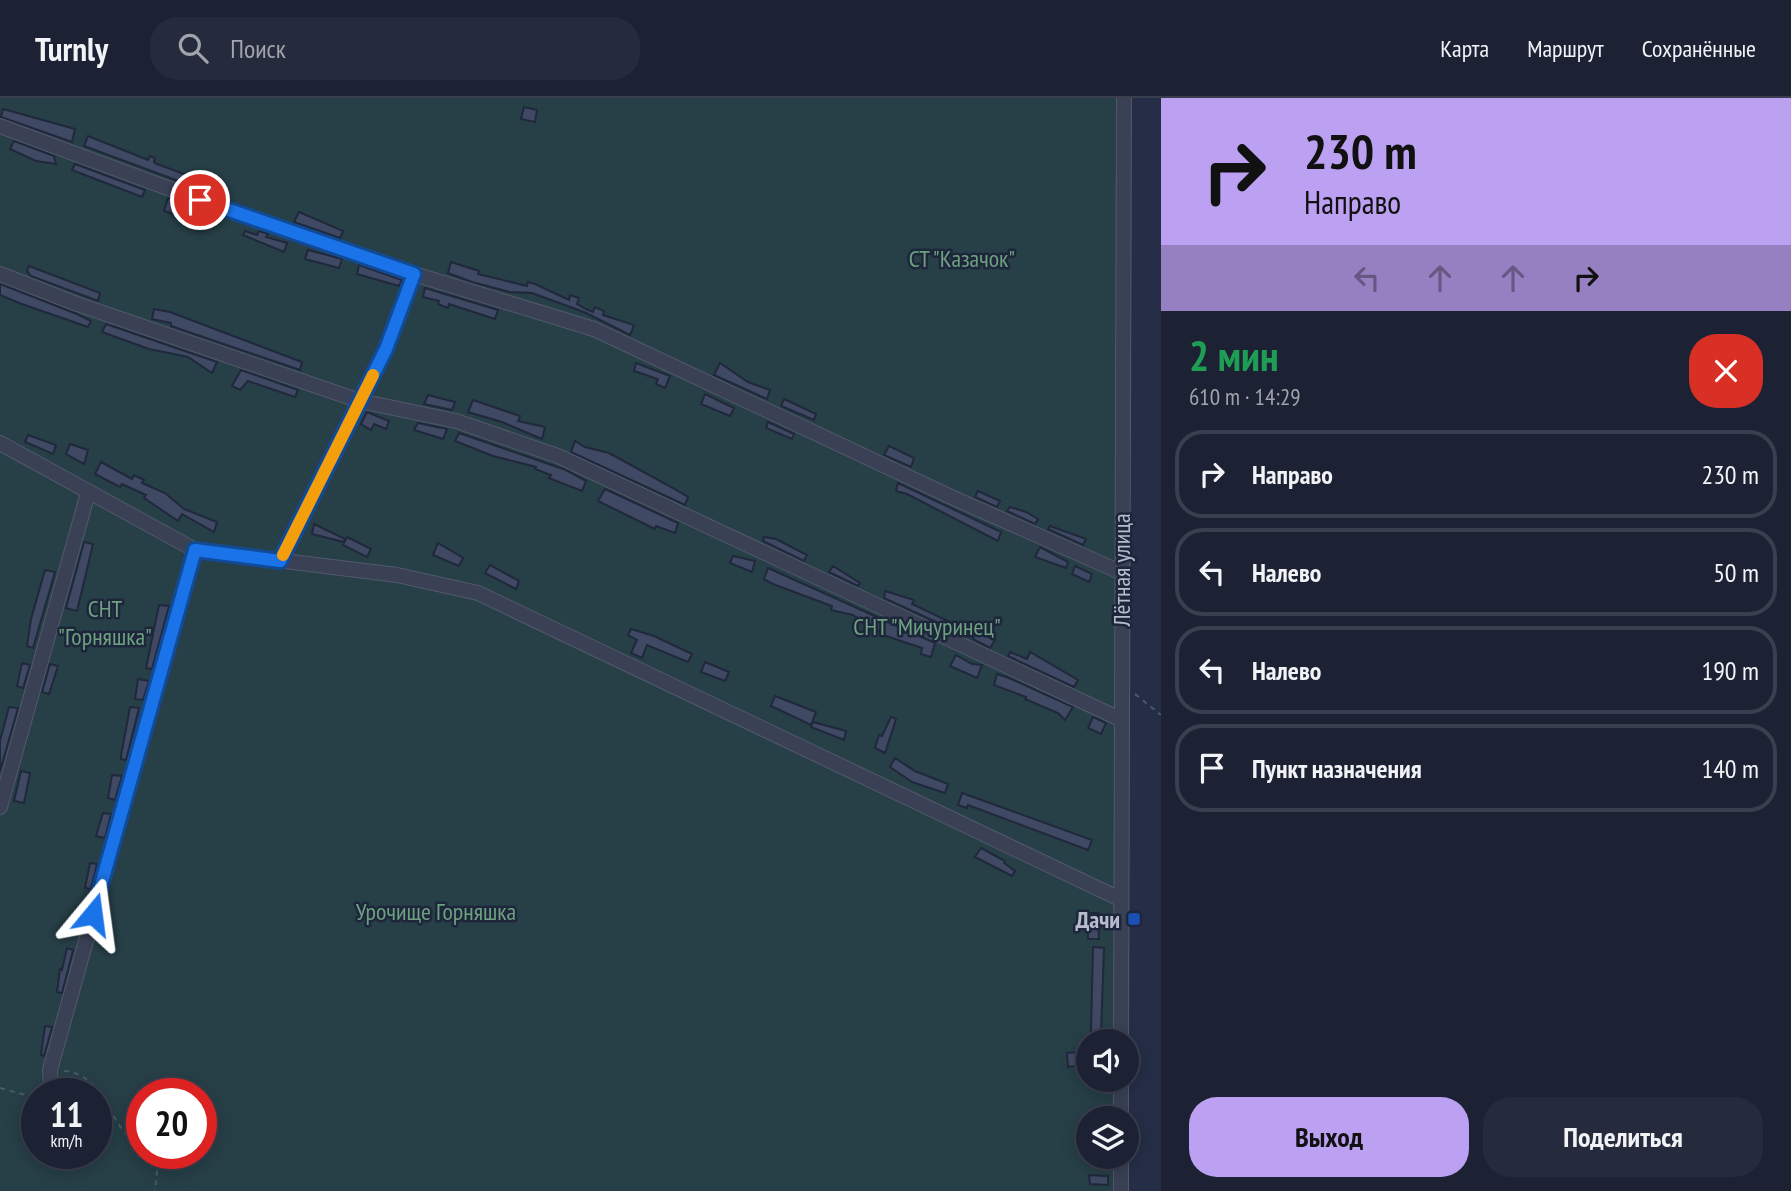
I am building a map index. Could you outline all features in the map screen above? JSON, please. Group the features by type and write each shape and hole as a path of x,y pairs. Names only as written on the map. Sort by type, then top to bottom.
{"street":[{"name":"Лётная улица","path":"1121,1029 1120,572 1124,98"},
{"path":"0,126 200,200 414,274 594,329 949,496 1120,572"},
{"path":"0,274 77,304 360,401 456,421 558,456 1120,719"},
{"path":"280,561 386,349 414,274"},
{"path":"0,443 195,550 397,575 478,593 1120,899"},
{"path":"0,807 88,493"},
{"path":"50,1078 50,1070 195,550"},
{"path":"1121,1169 1121,1191"}],"path":[{"path":"1121,685 1144,699 1161,715"},
{"path":"50,1070 77,1071 93,1084 126,1134"},
{"path":"0,1088 21,1094"},
{"path":"155,1169 155,1191"}],"green space":[{"path":"0,98 1122,98 1122,1029 1076,1029 1076,1092 1122,1092 1122,1106 1076,1106 1076,1169 1122,1169 1122,1191 0,1191"}],"building":[{"path":"524,107 537,110 535,122 521,119"},
{"path":"3,109 75,129 72,142 1,117"},
{"path":"88,136 148,160 150,156 155,158 154,162 157,164 195,178 192,186 84,146"},
{"path":"14,141 54,156 56,164 36,161 10,149"},
{"path":"75,164 145,190 142,197 72,170"},
{"path":"168,198 201,211 197,221 164,211"},
{"path":"299,212 343,231 340,238 294,222"},
{"path":"245,231 257,235 259,231 268,234 266,237 287,243 284,252 243,235"},
{"path":"308,250 342,259 339,268 305,259"},
{"path":"451,262 479,271 478,274 527,286 528,282 535,284 569,300 570,295 579,298 577,304 586,309 593,312 595,307 604,311 603,315 634,325 630,335 584,312 532,293 510,292 472,282 448,273"},
{"path":"359,265 402,280 399,286 357,274"},
{"path":"29,266 100,293 98,301 31,276 27,271"},
{"path":"0,284 91,321 88,327 19,303 0,295"},
{"path":"425,288 498,310 495,319 449,304 448,308 438,304 439,301 423,297"},
{"path":"154,309 170,312 302,362 300,370 171,326 171,323 152,319"},
{"path":"106,324 217,362 212,373 188,357 149,349 102,332"},
{"path":"636,363 670,376 665,388 656,384 658,379 634,371"},
{"path":"720,363 748,382 770,390 767,399 714,375"},
{"path":"241,370 298,390 295,397 248,381 240,390 232,386"},
{"path":"705,394 734,408 730,416 701,404"},
{"path":"428,395 455,402 452,410 424,404"},
{"path":"784,399 816,414 814,420 781,406"},
{"path":"473,400 520,416 518,421 545,427 542,439 502,422 468,412"},
{"path":"367,412 389,421 386,429 374,424 371,430 361,424"},
{"path":"768,422 794,434 792,439 766,428"},
{"path":"418,423 447,429 443,439 414,430"},
{"path":"459,433 566,470 586,481 582,491 549,478 551,475 535,469 536,467 493,456 455,441"},
{"path":"28,435 56,445 53,454 25,442"},
{"path":"575,441 585,447 609,453 673,488 688,497 685,505 571,452"},
{"path":"70,444 88,450 84,464 66,454"},
{"path":"889,446 914,458 911,467 884,455"},
{"path":"101,462 132,479 134,475 144,480 142,483 165,493 184,509 217,522 214,532 182,514 178,521 144,498 146,495 122,484 120,487 95,474"},
{"path":"898,483 1001,532 998,541 907,494 896,491"},
{"path":"605,489 678,523 675,533 656,526 655,529 598,501"},
{"path":"978,491 1000,501 997,507 975,497"},
{"path":"1010,507 1038,519 1035,524 1007,511"},
{"path":"314,524 345,539 344,542 312,534"},
{"path":"1050,526 1086,539 1083,545 1048,529"},
{"path":"347,537 371,549 367,557 343,545"},
{"path":"764,537 776,539 807,555 804,561 763,541"},
{"path":"84,542 93,544 77,611 66,608"},
{"path":"438,543 463,558 459,566 433,555"},
{"path":"1040,547 1068,562 1066,568 1035,557"},
{"path":"733,556 755,561 752,572 730,563"},
{"path":"490,565 519,581 516,589 485,573"},
{"path":"833,566 860,583 858,586 829,572"},
{"path":"1075,566 1092,574 1089,582 1072,574"},
{"path":"768,568 935,643 931,657 921,654 922,648 886,636 853,615 831,610 832,606 773,584 764,579"},
{"path":"45,570 55,572 33,648 27,646 31,619"},
{"path":"885,591 914,600 912,604 948,621 947,624 963,631 962,634 884,598"},
{"path":"159,605 169,606 152,669 146,668"},
{"path":"631,629 654,636 692,654 688,662 647,645 642,658 631,653 637,640 628,635"},
{"path":"976,631 995,640 990,648 973,639"},
{"path":"1010,652 1027,659 1030,652 1078,680 1074,687 1008,656"},
{"path":"956,655 972,664 982,665 977,678 950,666"},
{"path":"705,662 729,672 725,681 701,672"},
{"path":"22,663 30,665 23,688 17,686"},
{"path":"50,664 58,666 49,694 42,692"},
{"path":"997,674 1073,707 1065,720 1058,713 1025,699 1026,697 994,685"},
{"path":"138,679 149,681 143,700 135,699"},
{"path":"775,696 816,712 811,725 771,706"},
{"path":"9,707 18,708 0,771 0,741"},
{"path":"130,707 139,708 126,760 121,759 121,756"},
{"path":"891,717 896,719 885,753 875,748 879,735 882,736"},
{"path":"1093,717 1106,723 1101,734 1088,728"},
{"path":"813,722 846,731 844,740 811,727"},
{"path":"895,758 915,771 948,784 945,793 912,782 890,767"},
{"path":"21,771 30,773 24,803 14,801"},
{"path":"112,775 122,776 115,800 108,798"},
{"path":"962,793 1092,840 1088,850 968,805 967,808 958,805"},
{"path":"103,813 111,814 105,838 96,836"},
{"path":"981,848 1005,861 1004,863 1015,871 1012,876 975,857"},
{"path":"90,863 97,864 91,889 85,888"},
{"path":"1087,913 1098,913 1099,939 1088,939"},
{"path":"1093,947 1104,948 1101,1029 1091,1029"},
{"path":"67,948 73,950 62,993 57,992 60,969 62,970"},
{"path":"45,1026 52,1027 44,1056 41,1055"},
{"path":"1076,1052 1076,1066 1068,1067 1067,1053"},
{"path":"1089,1175 1108,1176 1108,1185 1090,1184"}],"slow traffic":[{"path":"283,555 373,375"}],"place":[{"name":"Дачи","path":"1134,919"}],"route":[{"path":"93,914 195,550 280,561 386,349 414,274 200,200"}],"park label":[{"name":"СТ \"Казачок\"","path":"962,258"},
{"name":"СНТ \"Горняшка\"","path":"105,622"},
{"name":"СНТ \"Мичуринец\"","path":"927,626"},
{"name":"Урочище Горняшка","path":"436,911"}]}
